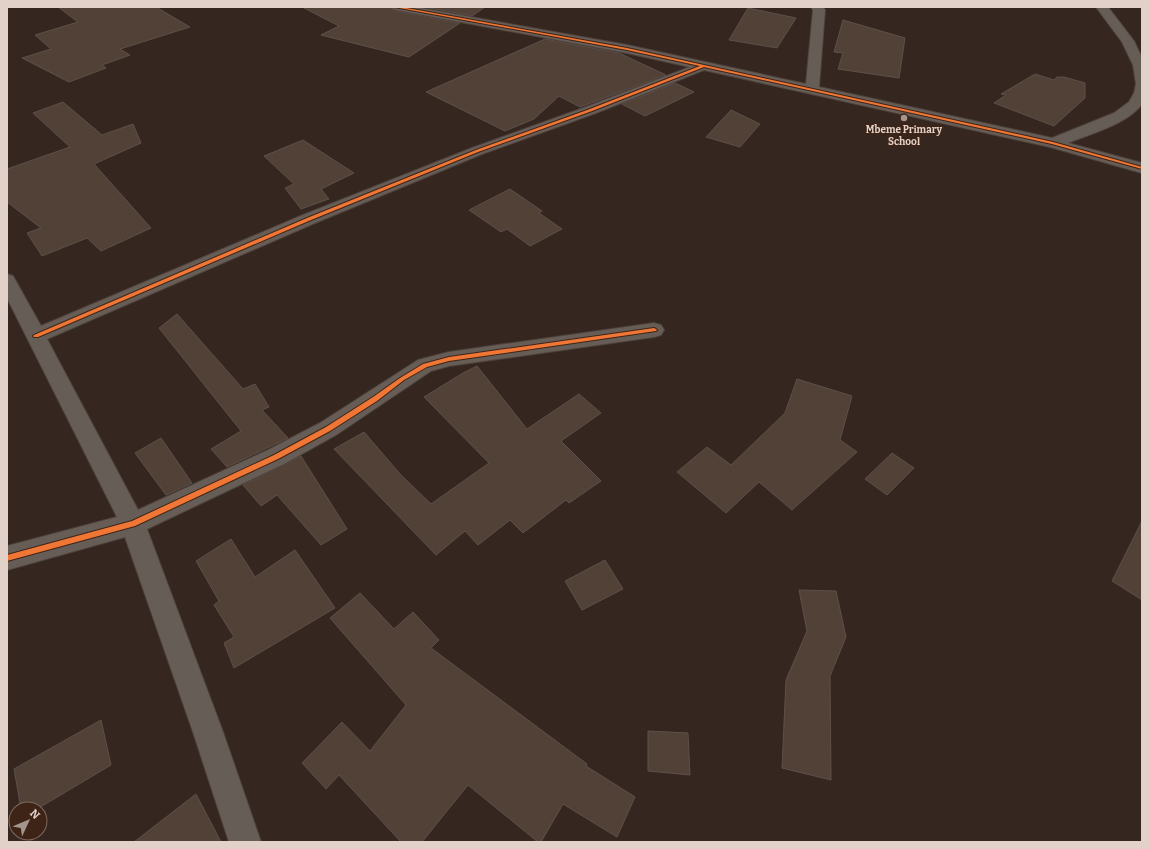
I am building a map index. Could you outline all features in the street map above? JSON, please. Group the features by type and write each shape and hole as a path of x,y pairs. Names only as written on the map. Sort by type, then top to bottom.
{"street":[{"path":"396,7 627,49 1053,143 1142,168"},
{"path":"812,90 819,10 817,7"},
{"path":"1053,143 1120,116 1133,106 1140,95 1142,84 1140,65 1128,41 1102,7"},
{"path":"36,336 309,219 477,150 591,110 704,66"},
{"path":"7,280 133,524 208,732 245,842"},
{"path":"7,558 133,524 276,457 328,429 375,399 402,379 426,365 449,359 654,330"}],"building":[{"path":"58,7 156,7 190,27 120,49 130,55 102,65 106,68 69,82 22,58 51,49 35,35 78,22"},
{"path":"302,7 389,7 396,11 460,23 409,57 321,35 339,26"},
{"path":"424,7 485,7 472,16"},
{"path":"748,8 796,18 777,48 729,40"},
{"path":"843,20 905,38 899,78 838,69 843,53 834,52"},
{"path":"545,39 619,53 666,75 580,107 559,96 534,119 505,131 426,92"},
{"path":"1035,74 1054,80 1057,77 1064,77 1085,83 1085,98 1054,126 994,103 1006,95 1001,94"},
{"path":"675,83 694,92 645,116 622,104"},
{"path":"63,102 102,135 133,124 141,143 94,164 151,228 101,251 87,238 42,256 27,233 41,228 7,202 7,169 70,147 33,113"},
{"path":"731,110 760,124 740,147 706,137"},
{"path":"303,140 354,173 321,189 329,199 301,209 285,188 294,184 264,156"},
{"path":"510,189 542,211 539,213 562,229 530,246 507,229 501,232 469,210"},
{"path":"177,314 243,389 255,384 269,407 262,410 288,438 227,467 211,449 241,431 159,328"},
{"path":"477,366 527,429 579,394 601,413 561,441 601,481 569,503 566,500 523,533 510,520 478,545 465,531 436,555 334,449 364,432 401,475 431,504 489,463 424,397"},
{"path":"797,379 852,396 840,440 857,452 792,510 759,482 726,513 677,472 707,447 731,465 785,413"},
{"path":"161,438 192,483 166,495 135,453"},
{"path":"892,453 914,468 887,495 865,479"},
{"path":"301,456 347,529 321,545 277,495 261,506 243,485"},
{"path":"1142,521 1142,600 1112,581"},
{"path":"231,539 255,577 295,550 335,608 234,668 224,643 234,637 214,605 219,601 196,561"},
{"path":"605,560 623,589 582,610 565,581"},
{"path":"799,590 836,591 846,637 830,676 831,780 782,768 786,680 807,631"},
{"path":"360,593 394,629 413,612 439,640 431,648 587,764 586,766 635,797 617,837 563,804 541,842 538,842 468,785 422,842 401,842 339,775 326,789 302,763 342,722 370,751 406,705 330,618"},
{"path":"101,720 111,765 48,802 48,801 20,801 14,769"},
{"path":"648,731 688,733 690,775 648,771"},
{"path":"196,794 221,842 134,842"}],"cycle path":[{"path":"396,7 627,49 1053,143 1142,168"},
{"path":"36,336 309,219 477,151 591,110 703,66"},
{"path":"7,558 133,524 276,457 328,429 425,365 449,359 654,330"}],"place":[{"name":"Mbeme Primary School","path":"904,118"}]}
